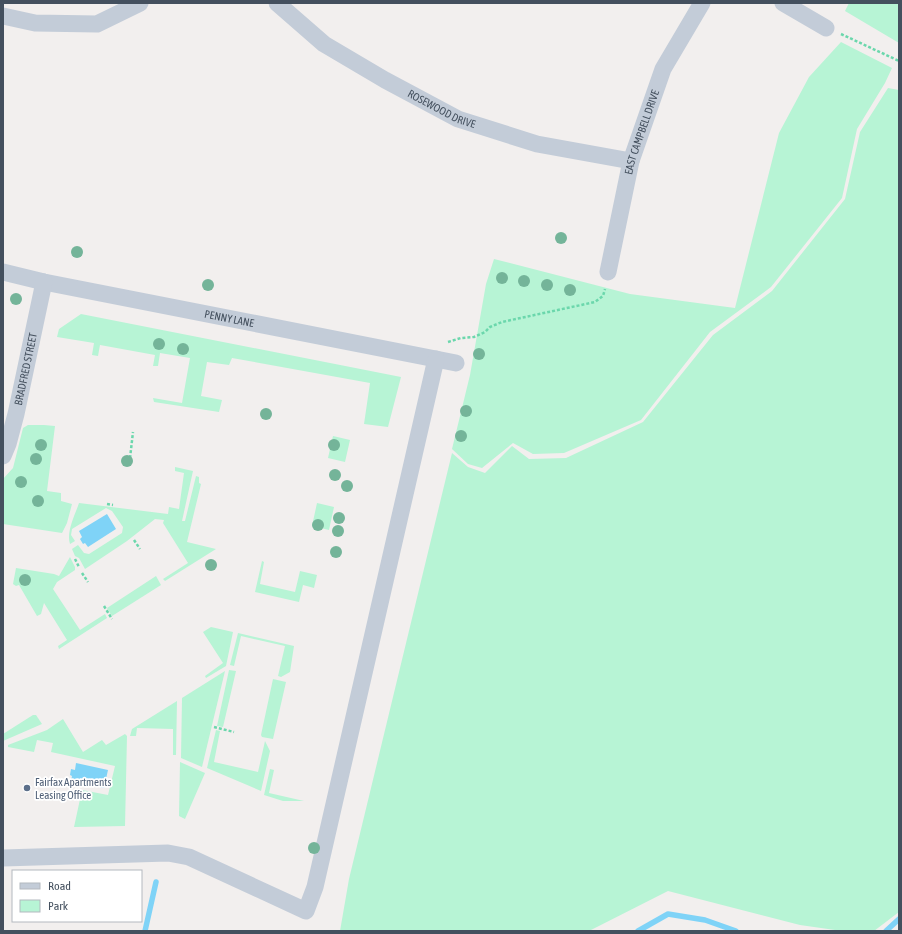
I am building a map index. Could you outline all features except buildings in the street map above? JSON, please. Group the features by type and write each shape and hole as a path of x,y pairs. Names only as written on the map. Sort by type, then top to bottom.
{"street":[{"path":"3,16 35,23 97,24 140,3"},
{"name":"ROSEWOOD DRIVE","path":"277,3 324,44 385,80 458,119 537,144 631,161"},
{"name":"EAST CAMPBELL DRIVE","path":"608,272 631,161 663,69 702,3"},
{"path":"783,3 826,28"},
{"name":"PENNY LANE","path":"3,272 44,282 456,363"},
{"name":"BRADFRED STREET","path":"3,456 8,444 16,414 44,282"},
{"path":"3,858 168,853 189,857 306,911 315,887 436,359"}],"path":[{"path":"826,28 899,61"},
{"path":"448,342 461,338 474,337 485,332 490,327 502,322 595,302 603,296 608,272"},
{"path":"130,458 134,432"},
{"path":"107,504 114,505"},
{"path":"134,540 140,549"},
{"path":"75,559 79,567"},
{"path":"82,573 88,582"},
{"path":"104,606 112,619"},
{"path":"214,727 234,732"}],"green space":[{"path":"849,3 899,3 899,43 845,11"},
{"path":"841,42 892,68 885,83 857,129 842,198 771,287 710,332 641,420 564,453 533,454 513,443 482,468 468,464 452,449 470,375 486,284 494,259 630,294 735,308 779,133 809,77"},
{"path":"888,88 899,90 899,912 874,931 842,931 800,925 668,891 589,931 340,931 349,879 452,453 468,467 485,473 512,446 529,459 566,458 643,422 713,335 772,291 845,199 860,132"},
{"path":"81,314 401,377 388,427 364,424 370,383 232,358 229,365 207,362 201,396 222,400 219,412 154,402 153,398 182,403 190,358 160,353 158,366 153,366 155,355 100,345 98,356 92,355 94,343 57,337 59,329"},
{"path":"28,425 55,426 47,491 61,493 61,501 72,504 67,523 62,533 3,524 3,479 13,468 23,428"},
{"path":"333,436 350,440 345,462 328,458"},
{"path":"175,467 193,471 182,521 185,521 196,476 199,477 199,483 201,484 187,542 216,549 165,581 163,579 188,563 163,523 164,520 155,519 127,541 85,569 79,558 75,556 72,549 78,545 84,553 89,554 122,533 123,527 112,511 106,508 72,529 71,535 75,541 70,544 70,529 79,503 168,514 169,507 179,509 184,473 175,471"},
{"path":"317,503 334,507 329,530 312,526"},
{"path":"70,557 75,570 57,582 53,589 80,630 105,614 107,618 59,649 58,646 67,640 44,603 41,614 37,616 19,585 16,586 13,584 16,568 59,576"},
{"path":"262,561 264,562 260,584 295,592 300,571 317,575 314,588 303,585 299,602 255,592"},
{"path":"156,576 161,585 112,616 107,608"},
{"path":"211,627 233,632 226,666 206,678 205,676 223,663 203,632"},
{"path":"238,633 294,646 290,672 281,677 278,676 285,646 241,636 234,666 230,665"},
{"path":"229,670 236,671 223,727 217,726"},
{"path":"225,671 202,767 181,758 182,698"},
{"path":"273,679 286,682 273,739 262,737 261,735"},
{"path":"177,701 176,755 173,755 173,729 137,728 136,736 130,736 132,729"},
{"path":"33,715 36,715 42,724 3,741 3,734"},
{"path":"63,719 83,752 102,740 106,745 125,734 127,736 125,826 74,827 82,790 108,795 115,766 51,752 53,743 37,740 34,752 8,747 8,745 47,730"},
{"path":"216,730 220,731 214,762 258,772 265,741 270,751 261,791 207,768"},
{"path":"180,762 205,773 185,819 179,816"},
{"path":"270,769 274,770 269,793 304,801 283,801 264,795"}],"water":[{"path":"107,514 116,529 88,547 85,543 83,544 80,539 82,537 79,531"},
{"path":"76,763 108,770 104,788 71,781 71,769 75,770"}],"waterway":[{"path":"145,931 156,882"},
{"path":"638,931 668,914 705,920 736,931"},
{"path":"886,931 899,919"}],"place":[{"name":"Fairfax Apartments Leasing Office","path":"27,788"}]}
